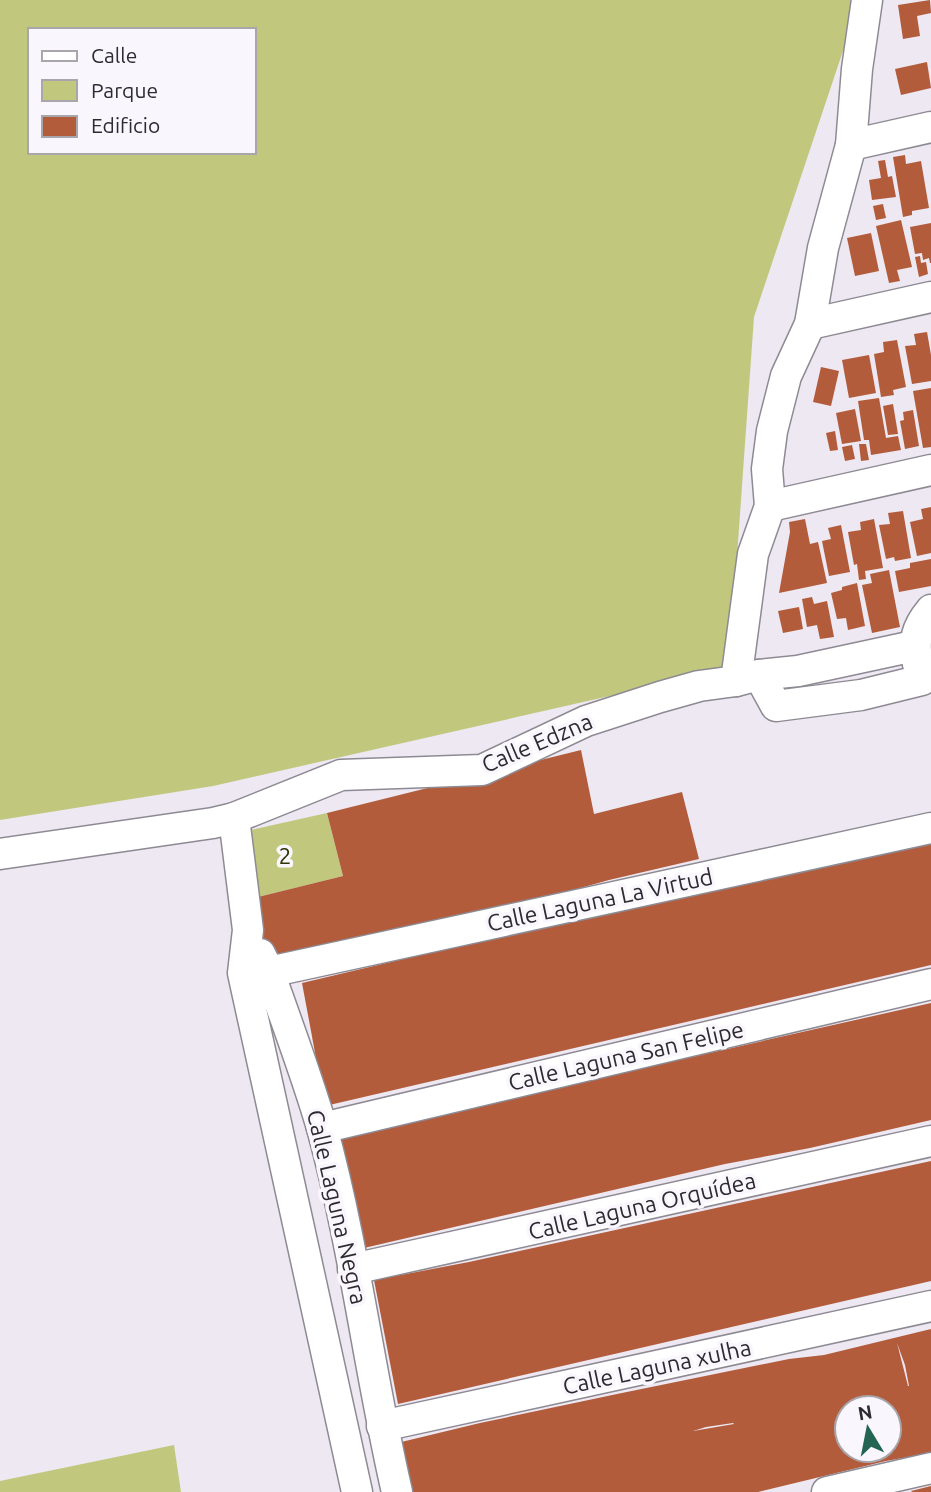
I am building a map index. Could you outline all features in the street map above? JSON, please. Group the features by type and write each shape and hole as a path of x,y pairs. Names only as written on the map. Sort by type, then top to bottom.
{"street":[{"path":"867,0 851,145 823,248 810,324 786,376 772,431 767,469 770,506 753,554 748,678 776,706 926,685 914,646 921,622 931,610"},
{"path":"851,145 931,127"},
{"path":"810,324 931,297"},
{"path":"770,506 931,470"},
{"name":"Calle Edzna","path":"0,854 178,829 234,818 341,775 482,770 586,721 699,686 798,671 914,646"},
{"name":"Calle Laguna Negra","path":"234,818 248,930 243,973 357,1492"},
{"name":"Calle Laguna La Virtud","path":"269,972 931,828"},
{"name":"Calle Laguna Negra","path":"248,930 269,972 322,1128 354,1269 382,1426 397,1492"},
{"name":"Calle Laguna San Felipe","path":"322,1128 931,984"},
{"name":"Calle Laguna Orquídea","path":"354,1269 931,1142"},
{"name":"Calle Laguna xulha","path":"382,1426 931,1306"},
{"path":"827,1492 931,1468"}],"green space":[{"path":"0,0 860,0 754,317 729,669 213,786 0,820"},
{"name":"2","path":"327,813 343,876 254,898 241,832"},
{"path":"174,1445 181,1492 0,1492 0,1481"}],"building":[{"path":"930,0 931,13 917,16 920,36 903,39 898,5"},
{"path":"927,62 931,88 901,95 895,69"},
{"path":"905,155 906,164 921,161 929,208 912,211 912,215 903,217 893,157"},
{"path":"885,160 888,177 892,176 896,197 872,200 869,180 881,178 878,161"},
{"path":"883,204 886,218 876,220 873,206"},
{"path":"901,220 912,267 897,270 900,281 889,283 876,226"},
{"path":"931,223 930,263 929,258 923,260 922,253 915,254 910,227"},
{"path":"871,233 879,271 855,276 847,238"},
{"path":"920,256 921,263 926,262 928,274 919,277 915,257"},
{"path":"927,332 931,355 931,381 912,384 905,346 916,345 914,334"},
{"path":"897,340 906,387 893,390 894,395 881,397 874,354 884,352 883,342"},
{"path":"869,355 876,393 849,398 842,360"},
{"path":"821,367 839,371 831,406 813,402"},
{"path":"931,388 931,447 923,448 913,391"},
{"path":"879,398 886,438 898,436 901,450 871,455 869,440 864,440 858,401"},
{"path":"893,404 898,434 888,435 883,406"},
{"path":"855,409 861,441 842,444 836,413"},
{"path":"913,410 919,446 905,449 900,421 904,420 903,412"},
{"path":"835,431 838,450 830,451 826,433"},
{"path":"859,444 866,444 869,460 861,461"},
{"path":"852,445 855,459 845,461 842,447"},
{"path":"931,507 931,553 917,556 910,522 923,519 921,509"},
{"path":"903,511 911,558 895,561 894,557 886,559 879,525 890,524 888,513"},
{"path":"805,519 810,544 818,542 827,583 779,593 790,532 789,522"},
{"path":"874,519 883,568 865,571 866,579 859,580 848,532 861,530 860,522"},
{"path":"841,525 850,572 829,576 822,541 831,539 828,528"},
{"path":"931,559 931,586 899,592 895,571 910,568 910,563"},
{"path":"889,570 900,627 872,633 862,585 872,583 870,574"},
{"path":"857,583 865,626 848,630 846,618 837,619 831,593"},
{"path":"812,597 814,604 827,601 834,637 820,639 817,625 807,627 802,599"},
{"path":"799,607 803,629 783,633 778,611"},
{"path":"581,750 594,814 682,792 699,859 267,964 254,898 343,876 327,813"},
{"path":"931,834 931,965 325,1106 302,983"},
{"path":"931,1003 931,1120 810,1148 725,1164 364,1248 341,1136"},
{"path":"931,1161 931,1281 398,1404 374,1280 469,1262"},
{"path":"931,1329 931,1453 903,1458 903,1394 833,1394 833,1464 874,1464 758,1492 403,1492 393,1444 480,1423 789,1359 824,1355","holes":["897,1343 905,1365 909,1386","734,1424 693,1431 706,1427"]},
{"path":"931,1486 931,1492 911,1491"}]}
